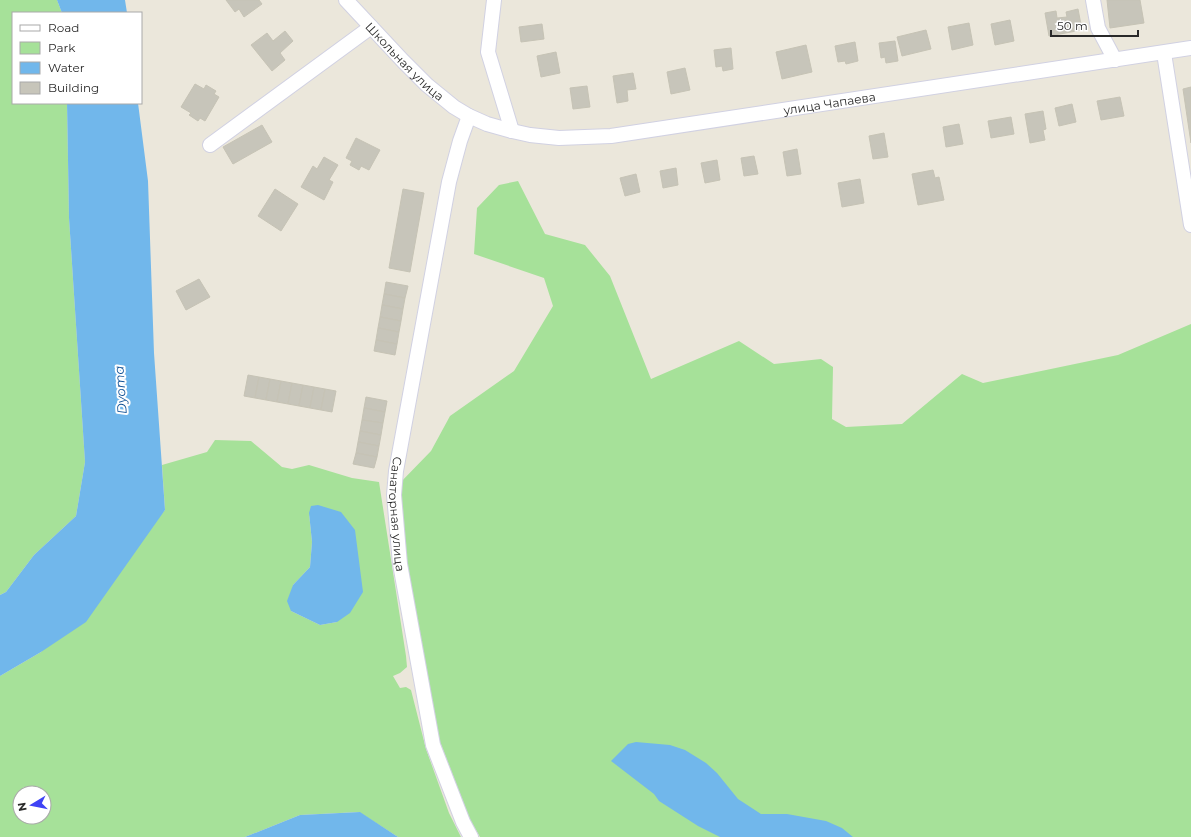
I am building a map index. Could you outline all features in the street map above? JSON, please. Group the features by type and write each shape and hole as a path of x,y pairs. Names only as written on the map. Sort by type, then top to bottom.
{"street":[{"name":"Школьная улица","path":"346,0 403,61 428,85 454,107 469,116"},
{"path":"494,0 488,52 512,131"},
{"path":"1093,0 1098,28 1115,60"},
{"path":"210,145 371,27"},
{"name":"улица Чапаева","path":"469,116 488,124 512,131 559,138 611,136 1191,48"},
{"path":"1164,53 1187,172 1191,225"},
{"name":"Санаторная улица","path":"469,116 460,141 449,182 396,471 394,495 400,564 433,745 463,822 471,837"}],"green space":[{"path":"0,0 57,0 62,12 12,12 12,104 67,104 69,218 85,462 76,516 34,555 6,592 0,595"},
{"path":"518,181 545,234 585,245 610,276 651,379 739,341 774,364 821,359 833,367 832,419 846,427 902,424 962,374 983,383 1118,355 1191,324 1191,837 480,837 470,820 440,742 407,564 397,486 431,451 450,416 514,371 553,306 544,278 474,254 477,208 499,185"},
{"path":"215,440 251,441 282,467 292,469 309,465 352,478 379,482 407,667 400,673 393,676 400,688 406,687 411,690 426,749 449,813 461,837 398,837 359,812 300,815 245,837 0,837 0,676 41,652 165,510 162,465 207,452","holes":["309,513 337,622 320,625 291,611 293,585 310,567 312,542"]}],"water":[{"path":"57,0 125,0 127,12 62,12"},
{"name":"Dyoma","path":"67,104 138,104 148,181 154,353 165,510 86,622 41,652 0,676 0,595 6,592 34,555 76,516 85,462 69,218"},
{"path":"318,505 341,512 355,530 363,592 350,613 337,622 320,625 291,611 287,601 293,585 310,567 312,542 309,513 311,506"},
{"path":"636,742 670,745 685,750 706,763 717,773 738,799 761,814 787,814 826,821 842,828 853,837 720,837 698,826 659,801 654,794 611,761 628,744"},
{"path":"360,812 398,837 245,837 300,815"}],"building":[{"path":"226,0 259,0 262,4 244,17 239,9 235,12"},
{"path":"1107,0 1140,0 1144,23 1110,28"},
{"path":"1078,9 1082,30 1049,36 1045,13 1056,11 1057,18 1067,17 1066,12"},
{"path":"1010,20 1014,41 995,45 991,24"},
{"path":"969,23 973,45 952,50 948,27"},
{"path":"542,24 544,39 521,42 519,27"},
{"path":"926,30 931,49 902,56 897,37"},
{"path":"285,31 293,41 280,53 285,60 272,71 251,45 267,33 273,41"},
{"path":"895,41 898,61 886,63 885,57 881,58 879,43"},
{"path":"855,42 858,61 846,64 845,61 838,62 835,46"},
{"path":"806,45 812,72 782,79 776,52"},
{"path":"731,48 733,69 723,71 722,66 716,67 714,50"},
{"path":"556,52 560,73 541,77 537,56"},
{"path":"685,68 690,90 671,94 667,72"},
{"path":"633,73 636,89 627,90 628,101 617,103 613,76"},
{"path":"195,84 204,89 206,85 216,91 214,94 219,97 205,121 200,118 198,121 189,115 191,113 181,107"},
{"path":"587,86 590,107 573,109 570,88"},
{"path":"1191,87 1191,143 1183,89"},
{"path":"1120,97 1124,116 1101,120 1097,101"},
{"path":"1072,104 1076,122 1059,126 1055,108"},
{"path":"1043,111 1046,129 1043,130 1045,140 1030,143 1025,114"},
{"path":"1011,117 1014,134 991,138 988,121"},
{"path":"959,124 963,144 946,147 943,127"},
{"path":"262,125 272,142 233,164 223,147"},
{"path":"884,133 888,157 873,159 869,136"},
{"path":"356,138 380,150 369,170 361,166 359,170 350,165 352,161 346,158"},
{"path":"797,149 801,174 787,176 783,152"},
{"path":"754,156 758,174 744,176 741,158"},
{"path":"324,157 338,165 329,180 333,182 324,200 301,187 313,166 317,169"},
{"path":"717,160 720,180 705,183 701,163"},
{"path":"676,168 678,185 663,188 660,171"},
{"path":"933,170 935,178 939,177 944,200 918,205 912,174"},
{"path":"636,174 640,192 625,196 620,178"},
{"path":"860,179 864,203 842,207 838,183"},
{"path":"275,189 298,204 281,231 258,216"},
{"path":"403,189 424,193 410,272 389,268"},
{"path":"199,279 210,297 186,310 176,291"},
{"path":"386,282 408,286 405,298 384,294"},
{"path":"384,294 405,298 403,309 382,305"},
{"path":"382,305 403,309 401,321 380,317"},
{"path":"380,317 401,321 399,332 378,328"},
{"path":"378,328 399,332 397,344 376,340"},
{"path":"376,340 397,344 395,355 374,351"},
{"path":"248,375 259,377 255,398 244,396"},
{"path":"259,377 270,379 266,400 255,398"},
{"path":"270,379 281,381 277,402 266,400"},
{"path":"281,381 292,383 288,404 277,402"},
{"path":"292,383 303,385 299,406 288,404"},
{"path":"303,385 314,387 310,408 299,406"},
{"path":"314,387 325,389 321,410 310,408"},
{"path":"325,389 336,391 332,412 321,410"},
{"path":"366,397 387,401 385,412 364,408"},
{"path":"364,408 385,412 383,423 362,420"},
{"path":"362,420 383,423 381,435 360,431"},
{"path":"360,431 381,435 379,446 358,442"},
{"path":"358,442 379,446 377,457 356,453"},
{"path":"356,453 377,457 374,468 353,464"}]}
